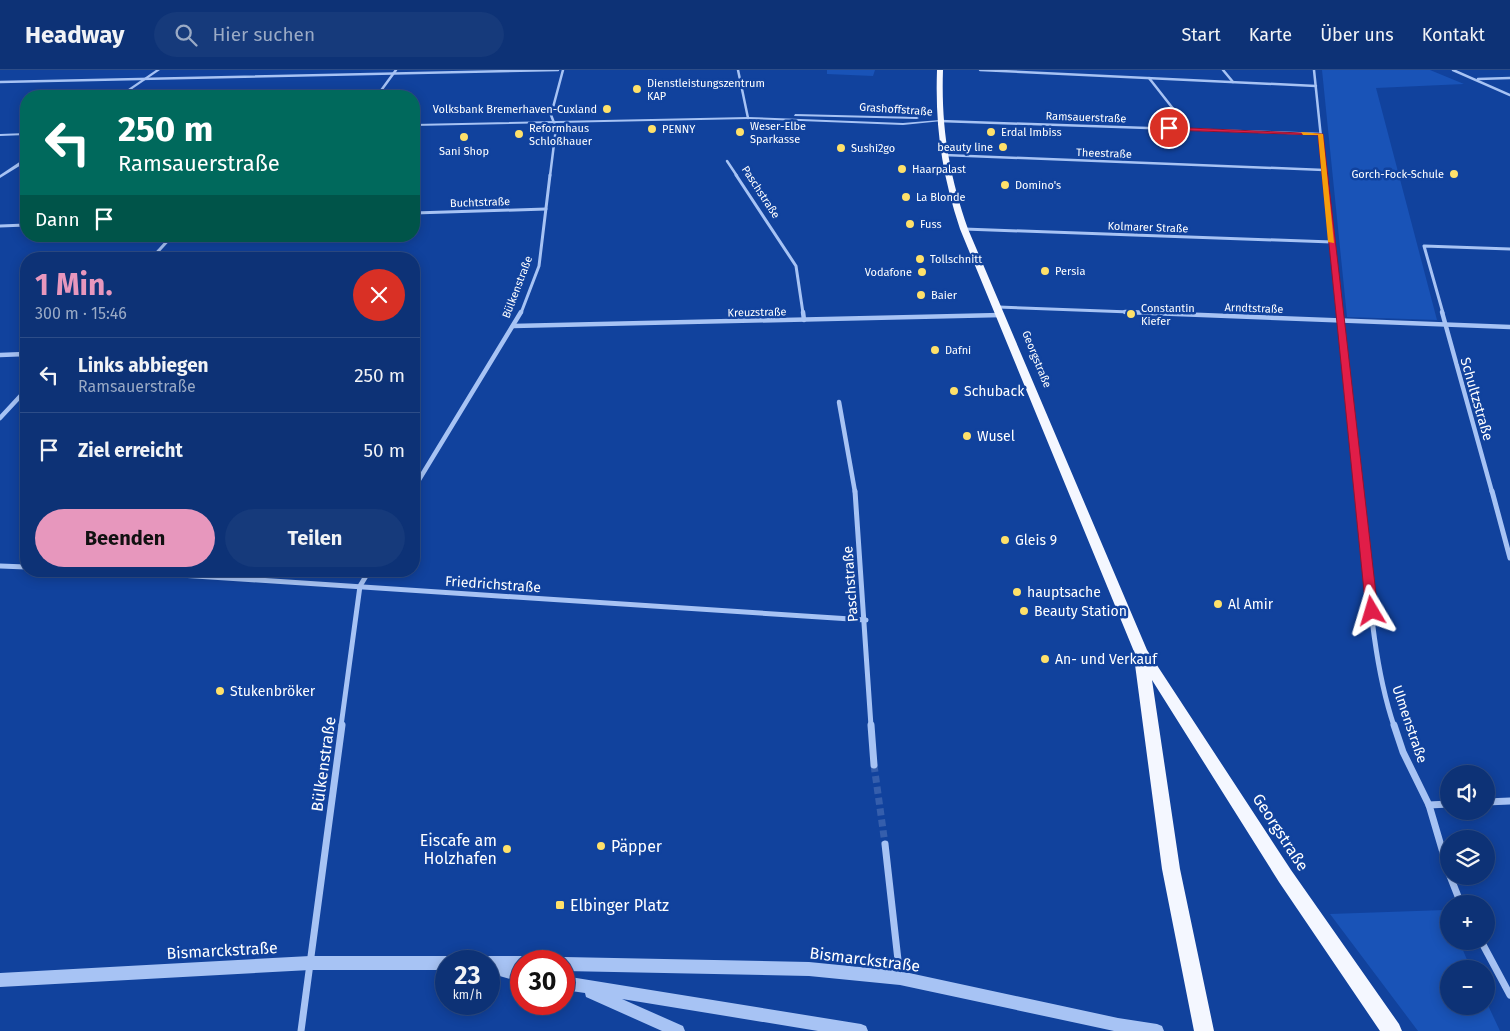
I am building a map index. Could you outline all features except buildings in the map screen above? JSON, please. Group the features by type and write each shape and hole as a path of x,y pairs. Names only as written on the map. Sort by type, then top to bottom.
{"main road":[{"name":"Georgstraße","path":"940,70 940,121 944,155 953,196 964,230 1000,311 1141,652 1284,876 1392,1031"},
{"name":"Georgstraße","path":"1141,652 1170,862 1204,1031"}],"street":[{"path":"128,90 158,70"},
{"path":"381,90 396,70"},
{"path":"0,82 558,70"},
{"name":"Bülkenstraße","path":"420,478 520,315 538,266 556,128 551,115 563,70"},
{"path":"738,70 748,118"},
{"path":"980,70 1316,86"},
{"path":"1223,70 1233,82"},
{"name":"Ulmenstraße","path":"1314,70 1376,650 1385,699 1403,752 1429,805 1440,844"},
{"path":"1453,70 1510,94"},
{"path":"1149,78 1189,129"},
{"path":"1475,79 1510,78"},
{"name":"Grashoffstraße","path":"420,125 748,118 903,124 940,121"},
{"name":"Ramsauerstraße","path":"940,121 1321,134"},
{"path":"0,135 20,134"},
{"name":"Theestraße","path":"944,155 1324,170"},
{"name":"Paschstraße","path":"727,161 796,266 804,320"},
{"path":"0,177 20,164"},
{"name":"Buchtstraße","path":"420,213 546,209"},
{"path":"0,226 20,225"},
{"name":"Kolmarer Straße","path":"964,230 1332,242"},
{"path":"157,252 167,242"},
{"name":"Schultzstraße","path":"1510,249 1424,246 1510,558"},
{"name":"Kreuzstraße","path":"513,326 804,320 1000,311"},
{"name":"Arndtstraße","path":"1000,311 1340,320 1510,327"},
{"path":"0,355 20,354"},
{"path":"0,418 20,396"},
{"name":"Paschstraße","path":"839,402 855,487 866,620 874,765"},
{"path":"0,566 20,567"},
{"name":"Friedrichstraße","path":"215,577 866,620"},
{"name":"Bülkenstraße","path":"301,1031 360,586 365,577"},
{"path":"1495,802 1510,801"},
{"path":"1429,805 1440,804"},
{"path":"884,844 900,978"},
{"path":"1486,950 1510,995"},
{"name":"Bismarckstraße","path":"0,980 310,963 435,963"},
{"name":"Bismarckstraße","path":"575,964 809,969 900,978 1118,1025 1157,1031"},
{"path":"575,985 861,1031"},
{"path":"579,986 678,1031"}],"shaded area":[{"path":"827,70 875,70 873,76 827,74"},
{"path":"1322,70 1430,70 1464,84 1376,88 1437,320 1347,317"},
{"path":"1440,910 1440,950 1463,950 1467,960 1440,960 1440,1015 1493,1015 1500,1031 1418,1031 1330,914"}],"tunnel":[{"path":"874,765 885,844"}],"slow traffic":[{"path":"1303,133 1321,134 1331,242"}],"place":[{"name":"Dienstleistungszentrum KAP","path":"637,89"},
{"name":"Volksbank Bremerhaven-Cuxland","path":"607,109"},
{"name":"PENNY","path":"652,129"},
{"name":"Weser-Elbe Sparkasse","path":"740,132"},
{"name":"Erdal Imbiss","path":"991,132"},
{"name":"Reformhaus Schloßhauer","path":"519,134"},
{"name":"Sani Shop","path":"464,137"},
{"name":"beauty line","path":"1003,147"},
{"name":"Sushi2go","path":"841,148"},
{"name":"Haarpalast","path":"902,169"},
{"name":"Gorch-Fock-Schule","path":"1454,174"},
{"name":"Domino's","path":"1005,185"},
{"name":"La Blonde","path":"906,197"},
{"name":"Fuss","path":"910,224"},
{"name":"Tollschnitt","path":"920,259"},
{"name":"Persia","path":"1045,271"},
{"name":"Vodafone","path":"922,272"},
{"name":"Baier","path":"921,295"},
{"name":"Constantin Kiefer","path":"1131,314"},
{"name":"Dafni","path":"935,350"},
{"name":"Schuback","path":"954,391"},
{"name":"Wusel","path":"967,436"},
{"name":"Gleis 9","path":"1005,540"},
{"name":"hauptsache","path":"1017,592"},
{"name":"Al Amir","path":"1218,604"},
{"name":"Beauty Station","path":"1024,611"},
{"name":"An- und Verkauf","path":"1045,659"},
{"name":"Stukenbröker","path":"220,691"},
{"name":"Päpper","path":"601,846"},
{"name":"Eiscafe am Holzhafen","path":"507,849"},
{"name":"Elbinger Platz","path":"560,905"}],"route":[{"path":"1169,128 1321,134 1372,611"}]}
